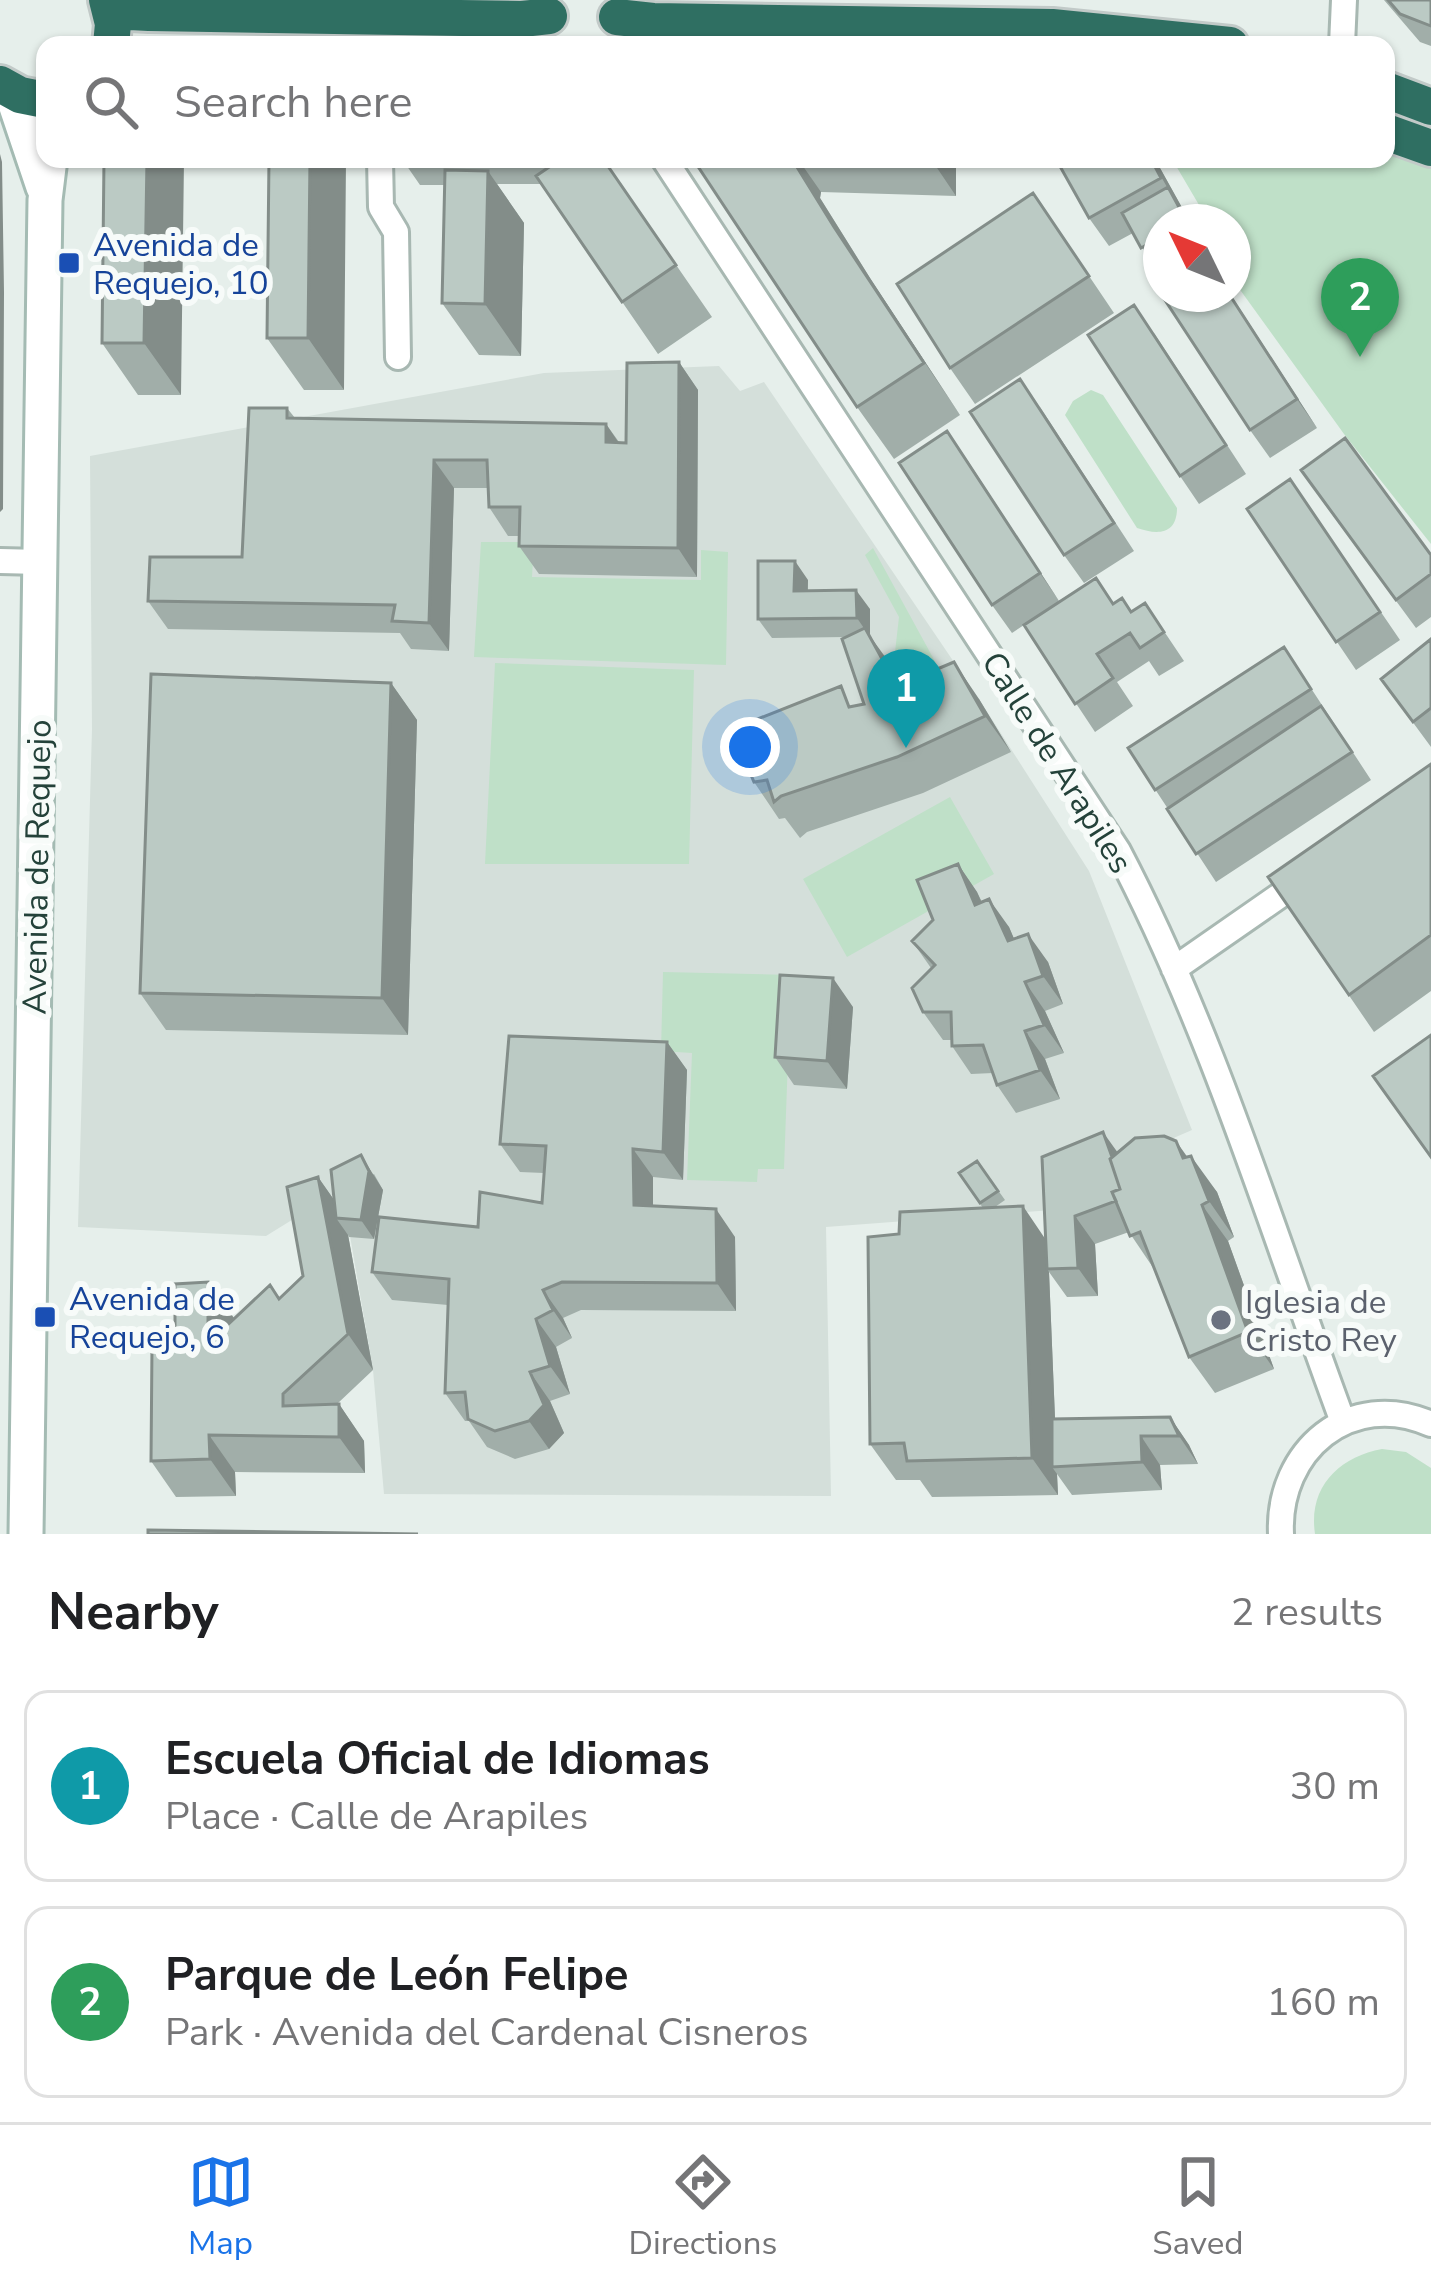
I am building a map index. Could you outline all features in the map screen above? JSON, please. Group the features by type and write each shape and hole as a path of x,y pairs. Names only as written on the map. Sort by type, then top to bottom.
{"highway":[{"path":"107,1 130,12 149,14 498,9 555,13"},
{"path":"107,1 112,36"},
{"path":"612,20 980,12 1142,36"},
{"path":"1395,93 1431,107"},
{"path":"1395,135 1431,148"}],"main road":[{"name":"Avenida de Requejo","path":"19,92 36,167"},
{"name":"Avenida de Requejo","path":"36,168 45,200"},
{"name":"Avenida de Requejo","path":"26,1534 49,168"}],"street":[{"path":"1342,36 1344,0"},
{"path":"380,168 381,207 396,232 398,357"},
{"name":"Calle de Arapiles","path":"670,168 1118,851 1174,969 1233,1116 1343,1422"},
{"path":"0,561 40,562"},
{"path":"1174,969 1330,860"},
{"path":"1281,1534 1280,1506 1291,1471 1313,1442 1343,1422 1378,1413 1413,1416 1431,1424"}],"shaded area":[{"path":"719,366 740,391 764,382 1089,871 1192,1130 1123,1160 1052,1210 826,1227 831,1496 384,1494 373,1370 342,1189 266,1236 78,1227 92,729 90,456 544,373"}],"green space":[{"path":"1395,155 1431,169 1431,544 1251,305 1251,204 1198,204 1177,168 1395,168"},
{"path":"1091,390 1103,395 1177,508 1170,528 1152,532 1137,528 1065,415 1073,401"},
{"path":"481,542 534,542 532,577 701,580 701,550 728,552 726,665 474,657"},
{"path":"873,548 955,698 929,713 895,652 899,617 865,555"},
{"path":"495,663 694,670 689,864 485,864"},
{"path":"950,797 994,874 847,957 803,879"},
{"path":"663,972 791,975 784,1169 758,1169 757,1182 687,1180 692,1053 661,1051"},
{"path":"1382,1449 1406,1452 1431,1468 1431,1534 1315,1534 1316,1502 1330,1477 1352,1459"}],"building":[{"path":"1388,0 1431,0 1431,26 1400,14"},
{"path":"104,168 147,168 144,343 102,343"},
{"path":"269,168 310,168 308,338 267,338"},
{"path":"548,168 609,168 676,265 622,302 536,176"},
{"path":"699,168 798,168 924,363 857,407"},
{"path":"1061,168 1156,168 1161,178 1089,218"},
{"path":"445,170 488,171 485,304 442,303"},
{"path":"1168,187 1177,204 1143,204 1141,248 1122,213"},
{"path":"1033,193 1089,276 950,368 897,284"},
{"path":"1134,305 1226,445 1180,476 1088,335"},
{"path":"1173,312 1241,312 1297,399 1250,430"},
{"path":"679,362 678,548 519,546 520,507 489,507 487,460 434,460 429,623 392,621 395,605 148,601 150,557 242,557 249,408 287,408 287,418 606,424 606,442 626,443 627,363"},
{"path":"1020,379 1114,523 1064,555 970,412"},
{"path":"947,431 1040,573 992,605 899,463"},
{"path":"1345,438 1431,555 1431,574 1396,600 1301,470"},
{"path":"1290,479 1380,612 1336,642 1247,509"},
{"path":"758,561 795,561 794,591 856,590 857,618 758,619"},
{"path":"1096,578 1113,604 1122,598 1131,612 1145,603 1164,632 1140,648 1130,633 1097,654 1113,678 1075,704 1024,625"},
{"path":"865,628 897,686 954,662 985,716 897,757 774,802 767,780 754,782 743,756 756,750 745,724 841,686 849,707 864,704 842,639"},
{"path":"1431,639 1431,708 1413,722 1381,679"},
{"path":"1284,647 1311,689 1155,790 1128,748"},
{"path":"151,674 391,683 382,998 140,993"},
{"path":"1321,706 1352,752 1196,854 1167,809"},
{"path":"1431,764 1431,935 1349,995 1268,877"},
{"path":"958,864 975,905 989,899 1008,941 1028,934 1043,976 1025,982 1044,1025 1025,1031 1040,1070 997,1085 983,1045 952,1046 951,1012 923,1012 912,988 935,965 912,941 933,920 917,880"},
{"path":"780,975 833,978 827,1061 775,1057"},
{"path":"1431,1035 1431,1157 1373,1076"},
{"path":"509,1036 667,1042 663,1152 633,1149 634,1205 716,1209 717,1283 562,1282 543,1290 553,1310 536,1319 550,1366 530,1372 544,1405 529,1421 495,1431 468,1419 465,1392 445,1393 449,1279 372,1272 379,1217 478,1227 480,1192 542,1203 546,1146 500,1144"},
{"path":"1103,1132 1120,1189 1112,1192 1116,1201 1075,1216 1078,1268 1047,1269 1042,1157"},
{"name":"Iglesia de Cristo Rey","path":"1164,1136 1176,1141 1183,1158 1191,1156 1209,1201 1202,1205 1248,1332 1189,1357 1140,1232 1130,1236 1112,1192 1120,1189 1110,1159 1135,1138"},
{"path":"361,1155 369,1171 361,1220 336,1218 331,1170"},
{"path":"977,1161 998,1191 980,1203 959,1173"},
{"path":"318,1177 348,1334 283,1394 283,1406 339,1404 339,1437 209,1435 210,1459 151,1461 152,1346 175,1347 175,1284 208,1282 208,1332 220,1332 270,1285 279,1299 303,1276 287,1187"},
{"path":"1023,1206 1032,1458 907,1461 904,1443 870,1444 868,1237 899,1234 900,1212"},
{"path":"1170,1417 1179,1436 1141,1436 1142,1462 1052,1467 1052,1419"},
{"path":"148,1530 418,1534 148,1534"}],"place":[{"name":"Avenida de Requejo, 10","path":"69,263"},
{"name":"Parque de León Felipe","path":"1360,357"},
{"name":"Escuela Oficial de Idiomas","path":"906,748"},
{"name":"Avenida de Requejo, 6","path":"45,1317"},
{"name":"Iglesia de Cristo Rey","path":"1221,1320"}]}
